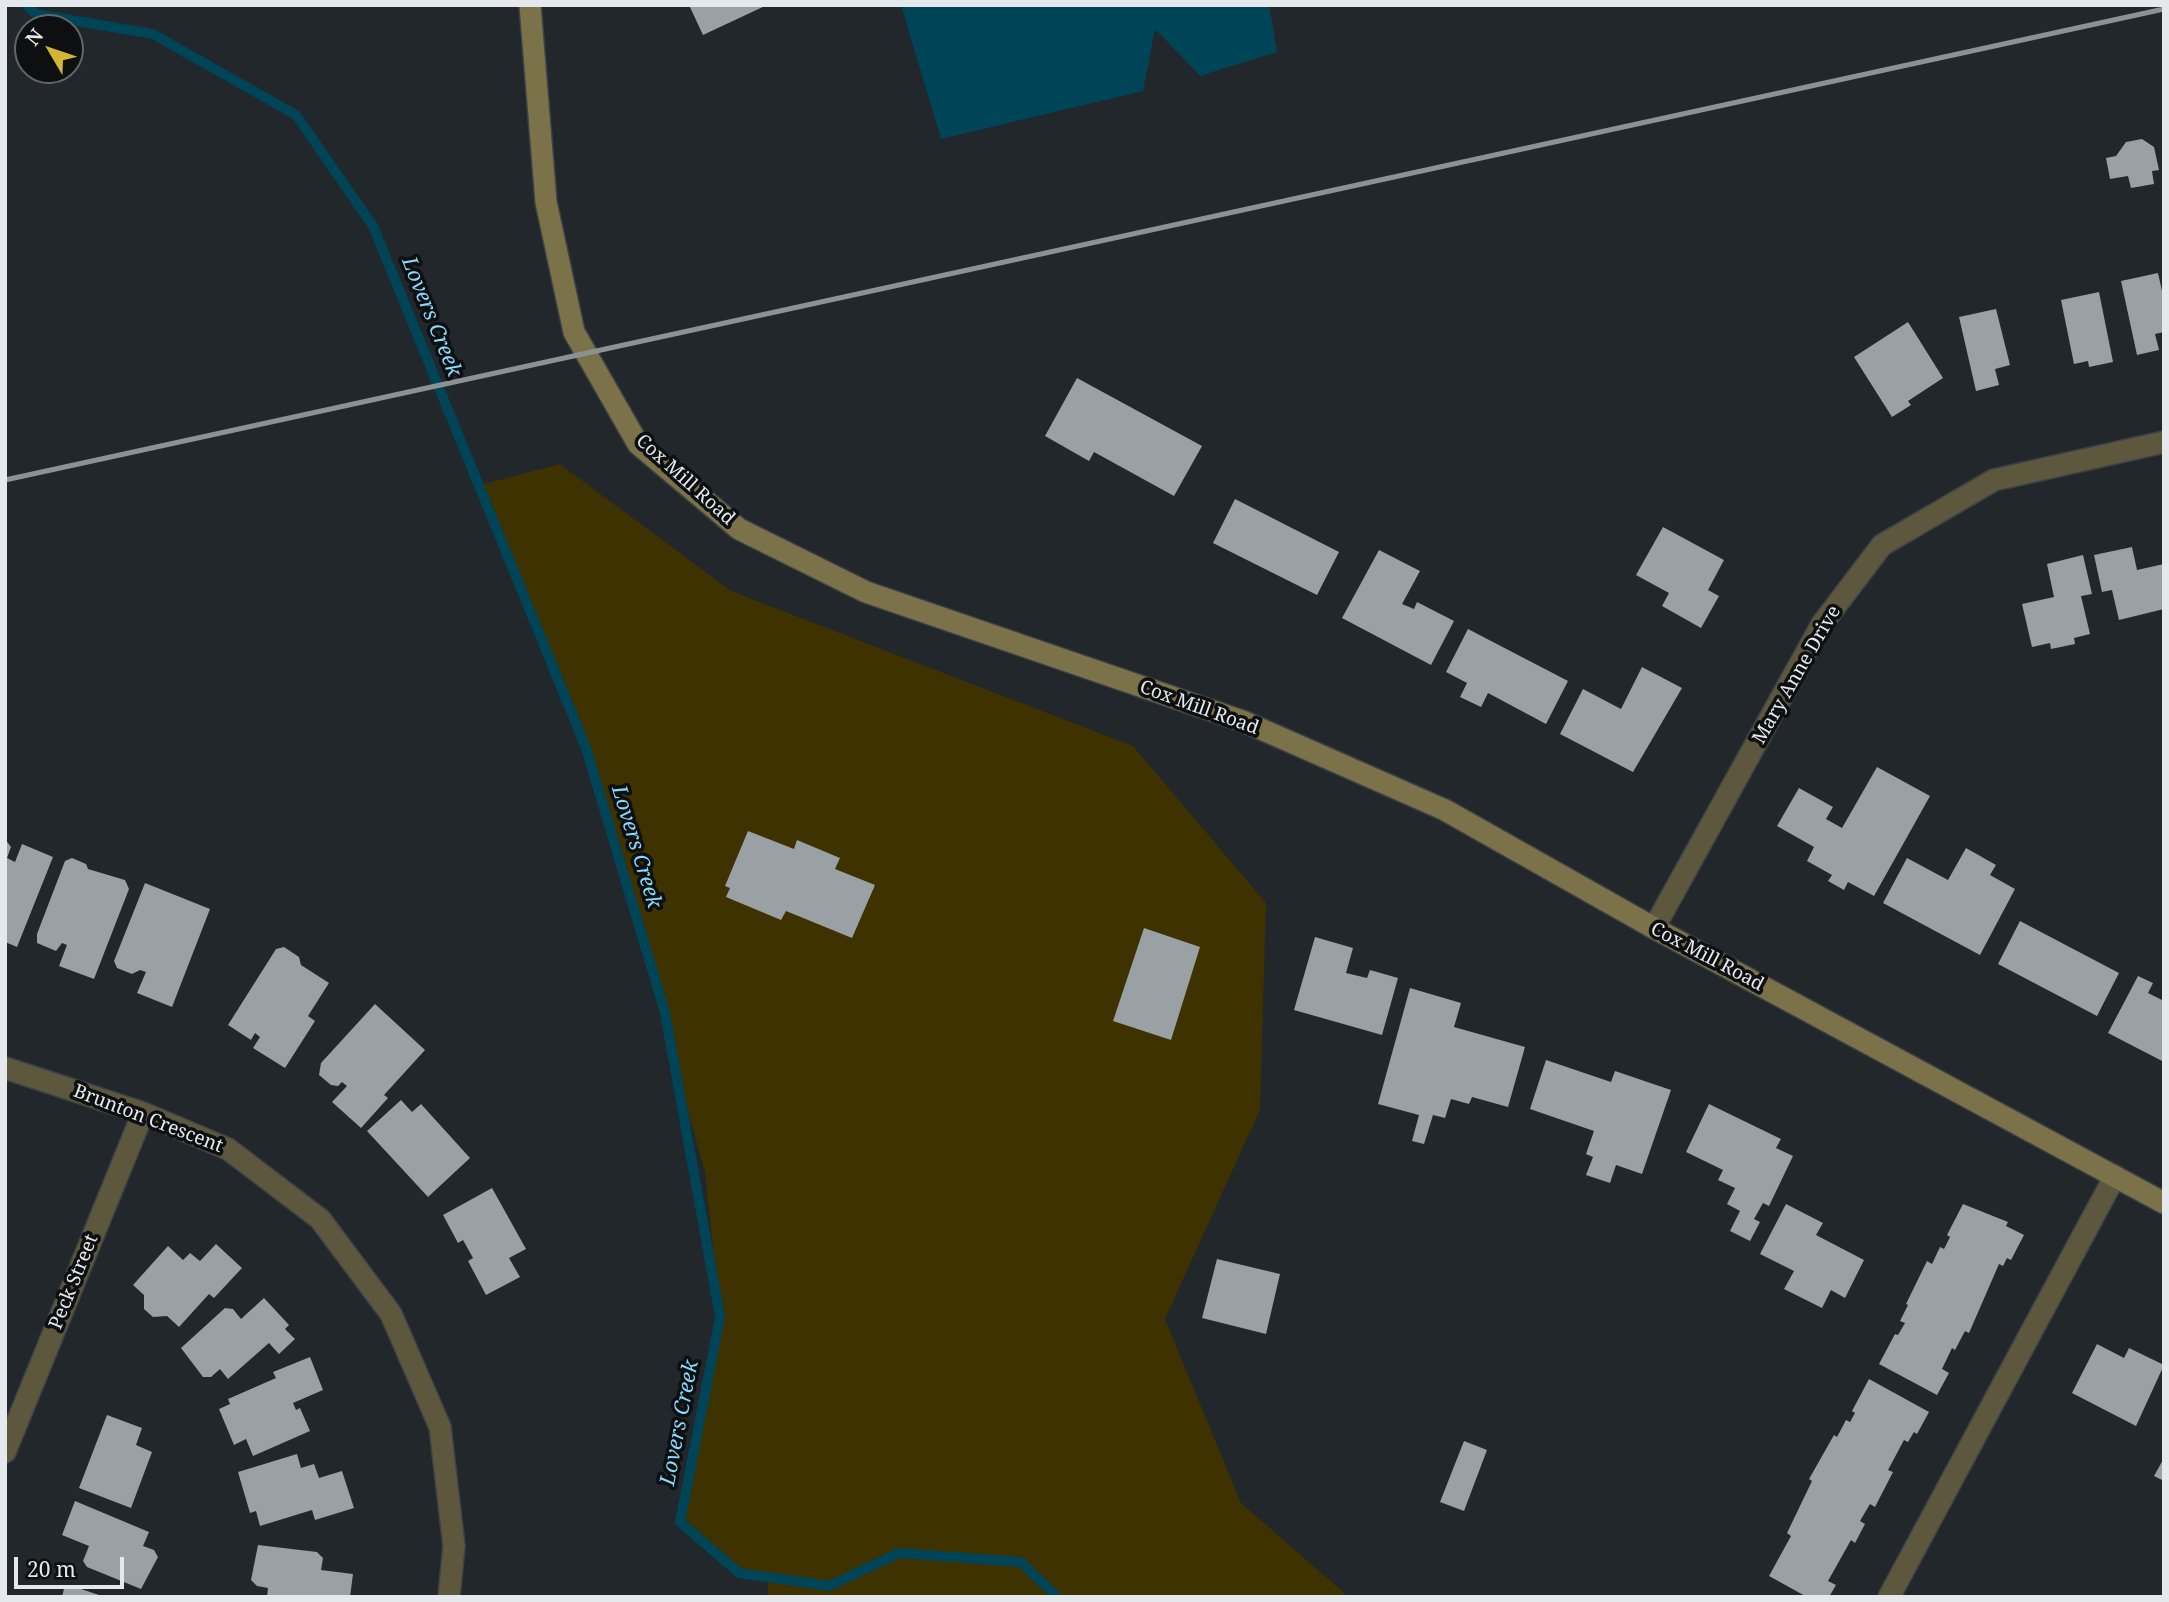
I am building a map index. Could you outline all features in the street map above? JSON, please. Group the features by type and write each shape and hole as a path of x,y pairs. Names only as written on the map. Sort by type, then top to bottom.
{"street":[{"name":"Cox Mill Road","path":"530,5 546,202 573,332 638,444 739,529 866,592 1245,722 1445,810 1654,928 2164,1203"},
{"name":"Mary Anne Drive","path":"1654,928 1822,624 1882,545 1994,480 2164,442"},
{"name":"Brunton Crescent","path":"5,1068 143,1113 228,1149 320,1219 391,1314 440,1427 454,1546 449,1597"},
{"name":"Peck Street","path":"5,1452 143,1113"},
{"path":"1889,1597 2115,1176"}],"shaded area":[{"path":"560,464 731,591 1133,746 1266,903 1260,1110 1165,1319 1241,1503 1349,1597 768,1597 768,1577 739,1573 680,1522 720,1317 705,1172 586,748 476,486"}],"water":[{"path":"901,5 1269,5 1277,52 1200,76 1155,29 1143,91 941,139"}],"building":[{"path":"689,5 767,5 703,35"},
{"path":"2142,139 2154,147 2159,170 2152,171 2154,184 2131,188 2128,176 2110,179 2106,158 2116,156 2126,142"},
{"path":"2158,273 2164,300 2164,332 2155,334 2159,350 2137,355 2121,281"},
{"path":"2099,292 2113,362 2089,367 2088,361 2074,364 2061,300"},
{"path":"1996,309 2010,365 1995,369 1999,385 1976,391 1959,317"},
{"path":"1908,322 1943,378 1908,401 1911,405 1892,417 1854,357"},
{"path":"1077,378 1202,446 1174,496 1094,452 1089,461 1045,436"},
{"path":"1235,499 1339,552 1317,595 1213,543"},
{"path":"1663,527 1724,560 1708,590 1719,596 1701,628 1662,606 1669,593 1636,575"},
{"path":"2132,547 2137,570 2164,564 2164,609 2119,620 2112,590 2102,592 2094,555"},
{"path":"1379,550 1420,571 1402,604 1414,609 1417,602 1454,621 1431,665 1342,618"},
{"path":"2083,555 2092,594 2081,596 2090,634 2074,638 2075,644 2051,649 2050,643 2032,647 2022,604 2054,597 2047,564"},
{"path":"1468,629 1568,681 1546,724 1488,693 1481,707 1460,697 1467,683 1446,672"},
{"path":"1642,667 1682,688 1633,772 1560,734 1583,689 1621,709"},
{"path":"1877,767 1930,796 1874,896 1848,882 1844,890 1828,881 1832,875 1807,861 1814,847 1777,826 1799,788 1833,807 1826,819 1842,828"},
{"path":"748,831 794,849 797,840 840,858 835,869 875,885 852,938 786,911 781,920 726,897 730,888 725,886"},
{"path":"5,839 11,847 7,858 15,862 22,844 53,857 17,947 5,942"},
{"path":"1966,848 1996,865 1990,875 2015,889 1980,955 1883,903 1907,858 1948,880"},
{"path":"72,858 86,864 88,869 125,880 129,889 94,979 59,966 67,945 62,943 56,951 37,943 37,934 65,861"},
{"path":"145,883 210,909 172,1007 137,993 146,972 140,970 132,974 117,968 114,961"},
{"path":"2020,921 2119,973 2097,1016 1998,964"},
{"path":"1144,928 1200,947 1171,1040 1113,1021"},
{"path":"1315,937 1353,948 1346,973 1367,978 1370,970 1398,978 1382,1035 1294,1010"},
{"path":"284,947 299,957 301,965 329,983 308,1016 315,1021 285,1068 253,1048 260,1037 255,1033 251,1040 228,1025 276,949"},
{"path":"2138,976 2153,983 2148,993 2164,1001 2164,1062 2108,1033"},
{"path":"1410,988 1461,1003 1454,1027 1525,1047 1508,1107 1472,1097 1469,1104 1451,1099 1445,1118 1433,1115 1424,1144 1412,1141 1419,1115 1378,1104"},
{"path":"375,1004 425,1050 384,1095 388,1098 361,1128 332,1102 347,1086 342,1082 338,1086 331,1085 319,1075 321,1063"},
{"path":"1546,1060 1611,1082 1615,1071 1671,1090 1642,1174 1616,1165 1610,1183 1586,1175 1593,1157 1586,1154 1594,1131 1530,1109"},
{"path":"401,1100 412,1112 421,1104 470,1158 428,1197 367,1131"},
{"path":"1709,1104 1781,1139 1776,1148 1793,1156 1769,1206 1763,1203 1754,1219 1760,1222 1750,1241 1730,1231 1740,1211 1727,1204 1735,1188 1718,1180 1723,1170 1686,1152"},
{"path":"492,1188 526,1249 509,1258 520,1277 486,1295 468,1261 473,1258 463,1240 458,1243 443,1215"},
{"path":"1786,1204 1823,1223 1816,1235 1864,1260 1845,1298 1831,1290 1822,1308 1784,1289 1794,1271 1760,1254"},
{"path":"1963,1204 2008,1222 2006,1226 2024,1235 2011,1260 2007,1258 2003,1266 1999,1264 1969,1333 1965,1331 1955,1350 1952,1348 1942,1369 1949,1373 1937,1395 1879,1364 1895,1334 1898,1335 1905,1323 1900,1321 1908,1305 1906,1304 1927,1261 1932,1264 1940,1247 1944,1249 1950,1237 1947,1235"},
{"path":"216,1244 242,1268 214,1298 209,1294 179,1327 167,1316 153,1317 144,1309 144,1295 133,1285 168,1246 183,1260 190,1253 200,1261"},
{"path":"1217,1259 1280,1274 1266,1334 1202,1318"},
{"path":"264,1298 289,1325 285,1329 295,1339 279,1354 269,1343 228,1379 220,1369 211,1377 203,1377 181,1348 225,1308 233,1309 241,1319"},
{"path":"2097,1344 2124,1358 2129,1348 2164,1365 2136,1426 2072,1393"},
{"path":"310,1357 323,1390 293,1403 296,1410 300,1408 310,1431 253,1456 246,1439 234,1445 219,1409 230,1404 228,1399 276,1378 273,1372"},
{"path":"1869,1379 1929,1412 1917,1434 1914,1432 1908,1442 1904,1440 1888,1470 1893,1472 1875,1507 1870,1504 1860,1521 1865,1524 1855,1543 1851,1540 1828,1581 1836,1585 1829,1597 1807,1597 1769,1576 1791,1536 1787,1533 1812,1481 1809,1479 1834,1435 1837,1437 1846,1420 1850,1422 1855,1413 1852,1411"},
{"path":"107,1415 142,1428 136,1445 152,1452 131,1508 79,1488"},
{"path":"1464,1441 1487,1450 1464,1511 1440,1502"},
{"path":"297,1454 301,1468 314,1464 319,1478 342,1471 354,1508 315,1520 312,1510 260,1526 256,1511 250,1513 238,1472"},
{"path":"2164,1458 2164,1481 2154,1476"},
{"path":"75,1501 149,1532 143,1546 154,1550 158,1557 141,1589 87,1567 83,1561 89,1546 62,1535"},
{"path":"258,1545 317,1552 323,1558 321,1570 353,1574 350,1597 267,1597 268,1588 257,1586 251,1580"},
{"path":"72,1586 102,1597 62,1597 64,1589"}],"waterway":[{"name":"Lovers Creek","path":"26,5 36,14 153,34 296,115 373,226 586,748 665,1013 720,1317 680,1522 739,1573 829,1586 899,1553 1021,1562 1057,1597"}],"railway":[{"path":"5,480 2164,9"}]}
